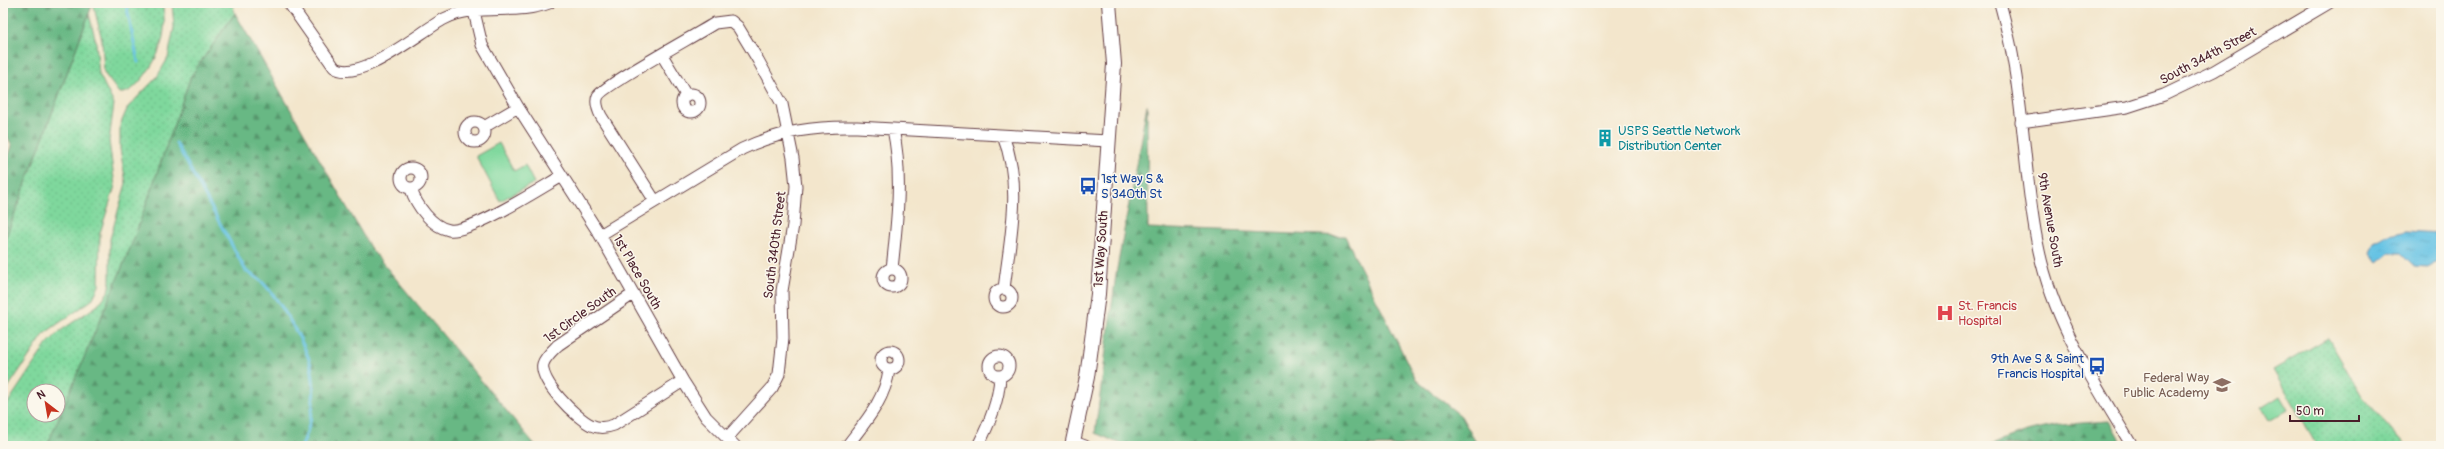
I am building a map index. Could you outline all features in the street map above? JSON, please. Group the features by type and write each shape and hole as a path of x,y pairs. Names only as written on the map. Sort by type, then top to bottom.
{"main road":[{"name":"1st Way South","path":"1077,445 1098,294 1114,64 1109,3"}],"street":[{"path":"289,3 334,67 349,72 362,68 380,59 444,19 472,7 525,8 549,3"},
{"name":"9th Avenue South","path":"2000,3 2014,60 2039,251 2052,296 2077,353 2132,446"},
{"name":"South 344th Street","path":"2022,122 2126,107 2164,95 2214,71 2329,3"},
{"name":"1st Place South","path":"472,7 482,45 518,107 600,235 683,381 706,417 735,446"},
{"name":"South 340th Street","path":"662,55 715,23 731,21 738,27 776,90 782,104 788,132 796,192 793,226 782,291 781,366 772,388 727,438"},
{"path":"655,201 601,116 597,100 599,94 610,86 662,55 686,95"},
{"path":"484,127 518,107"},
{"path":"600,235 742,149 788,132 822,127 893,129 1108,141"},
{"path":"892,268 900,178 898,154 893,129"},
{"path":"1003,136 1012,161 1014,201 1004,289"},
{"path":"411,189 429,218 438,226 450,231 478,223 562,176"},
{"name":"1st Circle South","path":"633,294 558,345 549,354 543,364 543,374 551,388 582,419 592,426 603,429 614,425 683,381"},
{"path":"847,446 887,386 889,370"},
{"path":"978,446 993,412 999,388 1000,376"}],"green space":[{"path":"3,3 93,3 3,245 3,172 12,146 3,127"},
{"path":"93,3 162,3 164,14 163,34 154,62 142,79 132,89 119,93 104,73 102,40"},
{"path":"172,3 232,3 235,13 191,76 134,239 66,401 66,383 26,383 26,423 57,423 47,446 3,446 3,410 47,344 60,331 98,305 108,292 110,282 110,239 126,183 120,149 120,125 128,107 157,77 168,58 174,27"},
{"path":"235,13 371,249 536,446 47,446 57,423 66,423 66,401 134,239 191,76"},
{"path":"89,14 96,42 99,74 114,104 109,141 115,186 100,233 99,286 92,300 45,333 3,395 3,245"},
{"path":"1147,105 1148,228 1345,236 1416,380 1461,416 1478,446 1126,446 1095,433 1116,274"},
{"path":"499,143 514,171 525,165 534,183 500,201 476,156"},
{"path":"2328,338 2362,396 2406,446 2317,446 2273,370"},
{"path":"2280,396 2288,410 2269,421 2261,408"},
{"path":"2109,421 2123,446 1990,446 2020,434 2048,427"}],"water":[{"path":"2405,231 2441,233 2441,259 2428,267 2414,266 2401,253 2390,253 2378,263 2370,253 2374,242 2386,236"}],"waterway":[{"path":"126,3 138,62"},
{"path":"176,143 246,271 261,281 270,290 285,312 310,362 314,390 311,419 302,446"}],"place":[{"name":"USPS Seattle Network Distribution Center","path":"1605,138"},
{"name":"1st Way S & S 340th St","path":"1088,186"},
{"name":"St. Francis Hospital","path":"1945,313"},
{"name":"9th Ave S & Saint Francis Hospital","path":"2097,366"},
{"name":"Federal Way Public Academy","path":"2222,385"}]}
